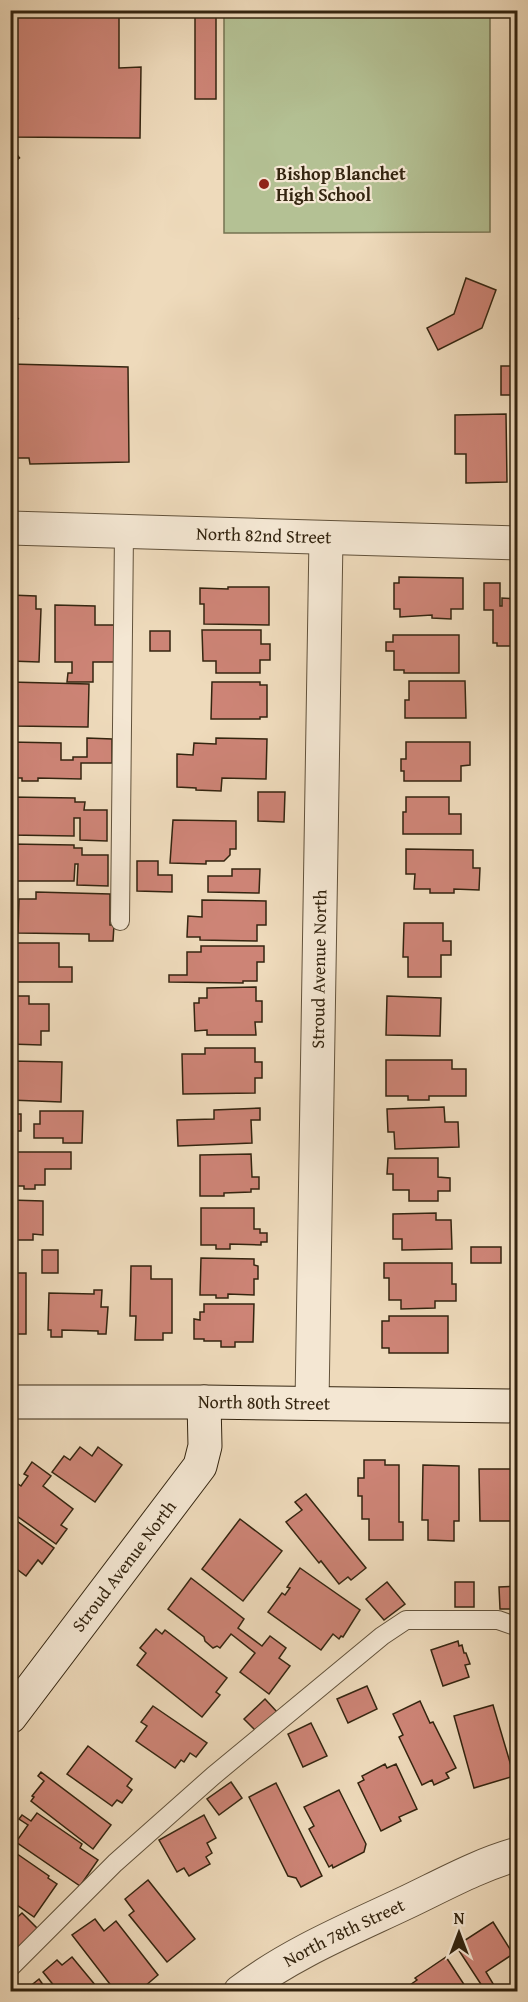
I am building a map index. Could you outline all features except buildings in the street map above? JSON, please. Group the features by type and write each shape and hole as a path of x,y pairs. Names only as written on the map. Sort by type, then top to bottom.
{"street":[{"name":"North 82nd Street","path":"10,528 518,543"},
{"name":"Stroud Avenue North","path":"312,1403 326,538"},
{"name":"North 80th Street","path":"10,1402 518,1406"},
{"name":"Stroud Avenue North","path":"10,1717 200,1466 205,1446 204,1402"},
{"name":"North 78th Street","path":"240,1992 265,1973 303,1952 486,1865 515,1862"}],"lane":[{"path":"120,921 124,532"},
{"path":"10,1968 115,1863 204,1784 382,1636 406,1620 498,1620 518,1627"}],"path":[{"path":"10,164 21,155"},
{"path":"10,313 18,320"}],"green space":[{"path":"224,11 490,11 490,232 224,233"}],"place":[{"name":"Bishop Blanchet High School","path":"264,184"}]}
